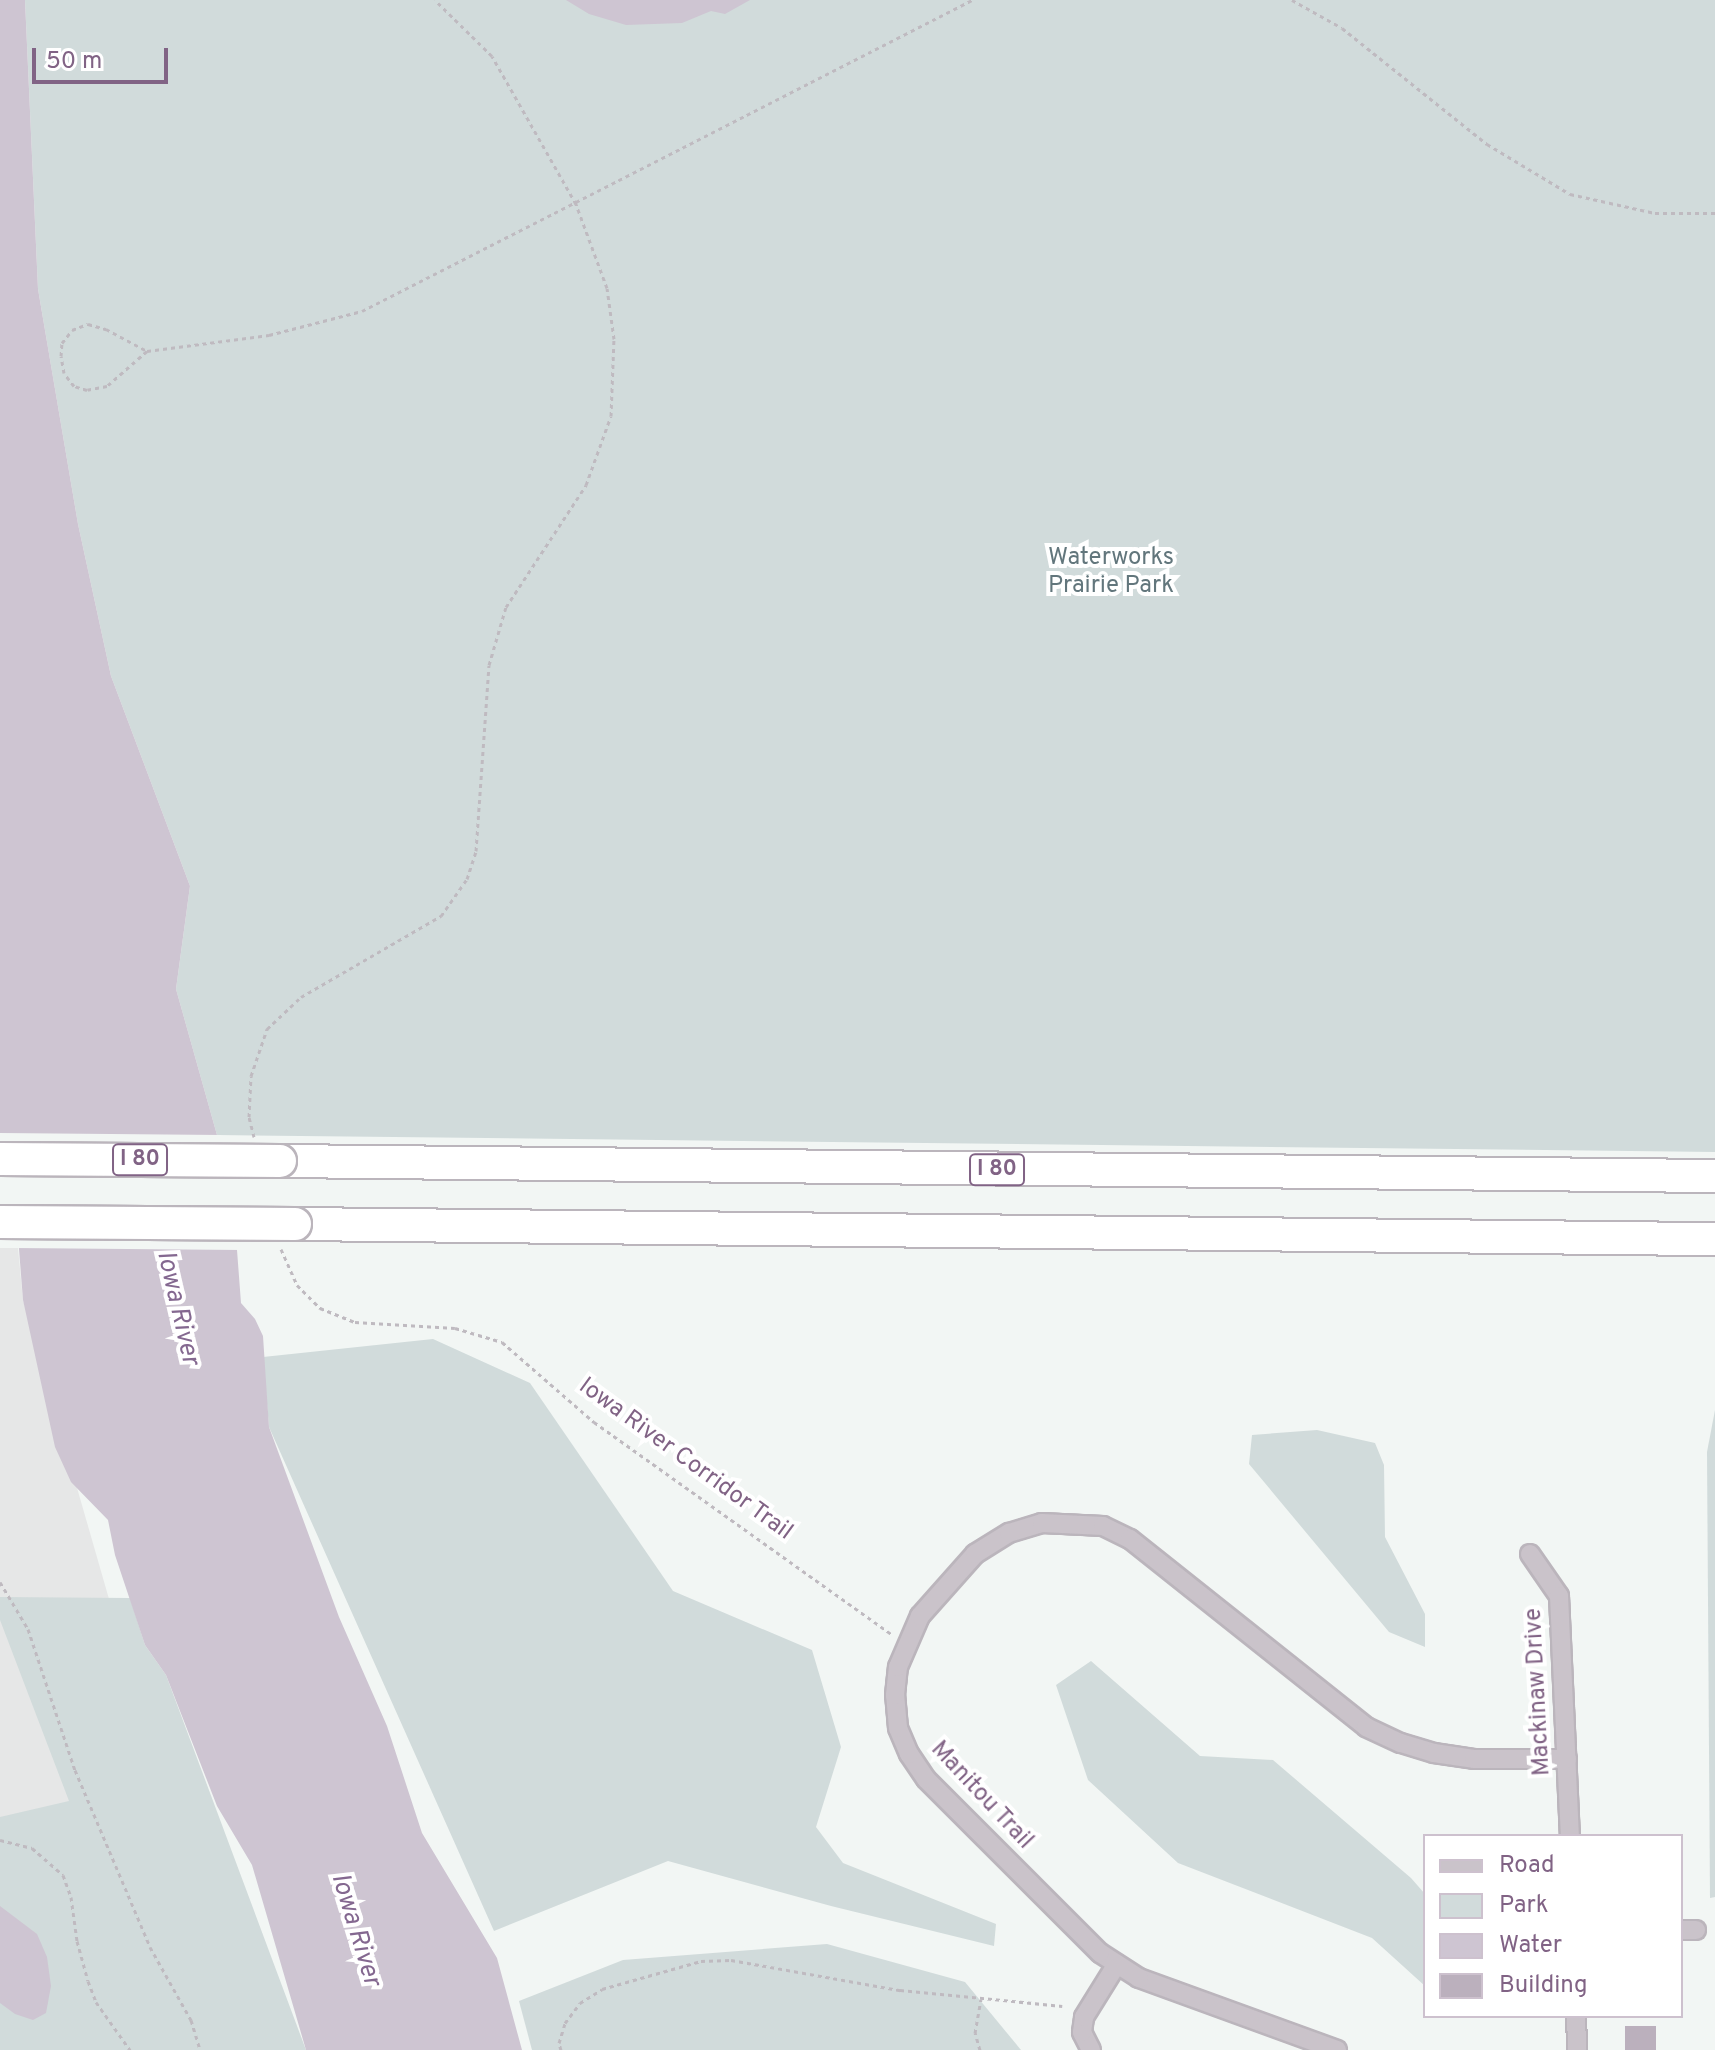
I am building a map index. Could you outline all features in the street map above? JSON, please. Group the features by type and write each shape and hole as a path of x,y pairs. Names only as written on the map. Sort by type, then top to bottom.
{"highway":[{"name":"I 80","path":"0,1159 268,1155 1715,1176"},
{"path":"0,1222 287,1233 1715,1239"}],"street":[{"name":"Manitou Trail","path":"1337,2050 1139,1978 1100,1953 937,1790 909,1754 898,1728 895,1695 906,1644 920,1616 975,1554 998,1540 1042,1523 1103,1526 1130,1539 1366,1727 1434,1753 1474,1759 1567,1759"},
{"name":"Mackinaw Drive","path":"1530,1554 1559,1596 1570,1834"},
{"path":"1091,2050 1082,2032 1084,2017 1117,1964"},
{"path":"1576,2018 1577,2050"}],"path":[{"path":"268,1155 249,1117 251,1076 267,1029 301,997 441,916 467,879 476,851 489,665 506,607 586,485 611,416 614,339 607,288 576,204 492,56 435,0"},
{"path":"147,351 106,329 88,324 72,330 62,343 61,356 64,373 74,386 87,390 107,386 147,351 269,335 362,311 972,0"},
{"path":"1292,0 1342,28 1487,144 1570,194 1655,213 1715,213"},
{"name":"Iowa River Corridor Trail","path":"287,1233 297,1285 320,1308 355,1322 455,1328 502,1342 594,1422 906,1644"},
{"path":"0,1582 28,1629 75,1770 150,1947 191,2020 200,2050"},
{"path":"0,1840 32,1848 63,1875 71,1897 77,1941 96,2002 130,2050"},
{"path":"561,2050 559,2043 565,2023 580,2003 602,1989 701,1961 731,1960 900,1990 1062,2006"},
{"path":"980,2050 975,2033 981,2000"}],"shaded area":[{"path":"0,1248 18,1248 23,1300 214,1964 0,2050"}],"green space":[{"name":"Waterworks Prairie Park","path":"25,0 1715,0 1715,1152 217,1135 176,989 190,886 111,676 78,524 38,289"},
{"path":"433,1339 530,1383 673,1591 812,1650 841,1747 816,1827 843,1863 996,1924 994,1946 831,1906 668,1861 494,1931 269,1427 263,1357"},
{"path":"1715,1410 1715,1897 1710,1898 1707,1452"},
{"path":"1317,1430 1375,1443 1384,1465 1385,1537 1425,1614 1425,1647 1389,1632 1249,1464 1252,1435"},
{"path":"0,1597 130,1598 145,1645 166,1675 306,2050 0,2050 0,1817 69,1801 0,1620"},
{"path":"1091,1661 1200,1756 1273,1760 1423,1892 1423,1984 1372,1938 1178,1863 1088,1780 1056,1685"},
{"path":"827,1944 965,1982 1021,2050 532,2050 519,2001 623,1960"}],"water":[{"name":"Iowa River","path":"0,0 25,0 38,289 78,524 111,676 190,886 176,989 217,1135 237,1250 241,1303 255,1319 263,1336 269,1427 339,1617 387,1726 422,1833 497,1958 522,2050 306,2050 252,1865 217,1806 166,1675 145,1645 115,1555 108,1520 71,1482 55,1447 23,1300 17,1224 0,1136"},
{"path":"566,0 750,0 725,14 711,11 682,23 626,25 589,14"},
{"path":"0,1906 37,1934 47,1957 51,1986 46,2013 33,2020 15,2014 0,2003"}],"pier":[{"path":"0,1133 221,1135 241,1250 14,1248 0,1156"}],"building":[{"path":"1625,2026 1656,2026 1656,2050 1625,2050"}]}
